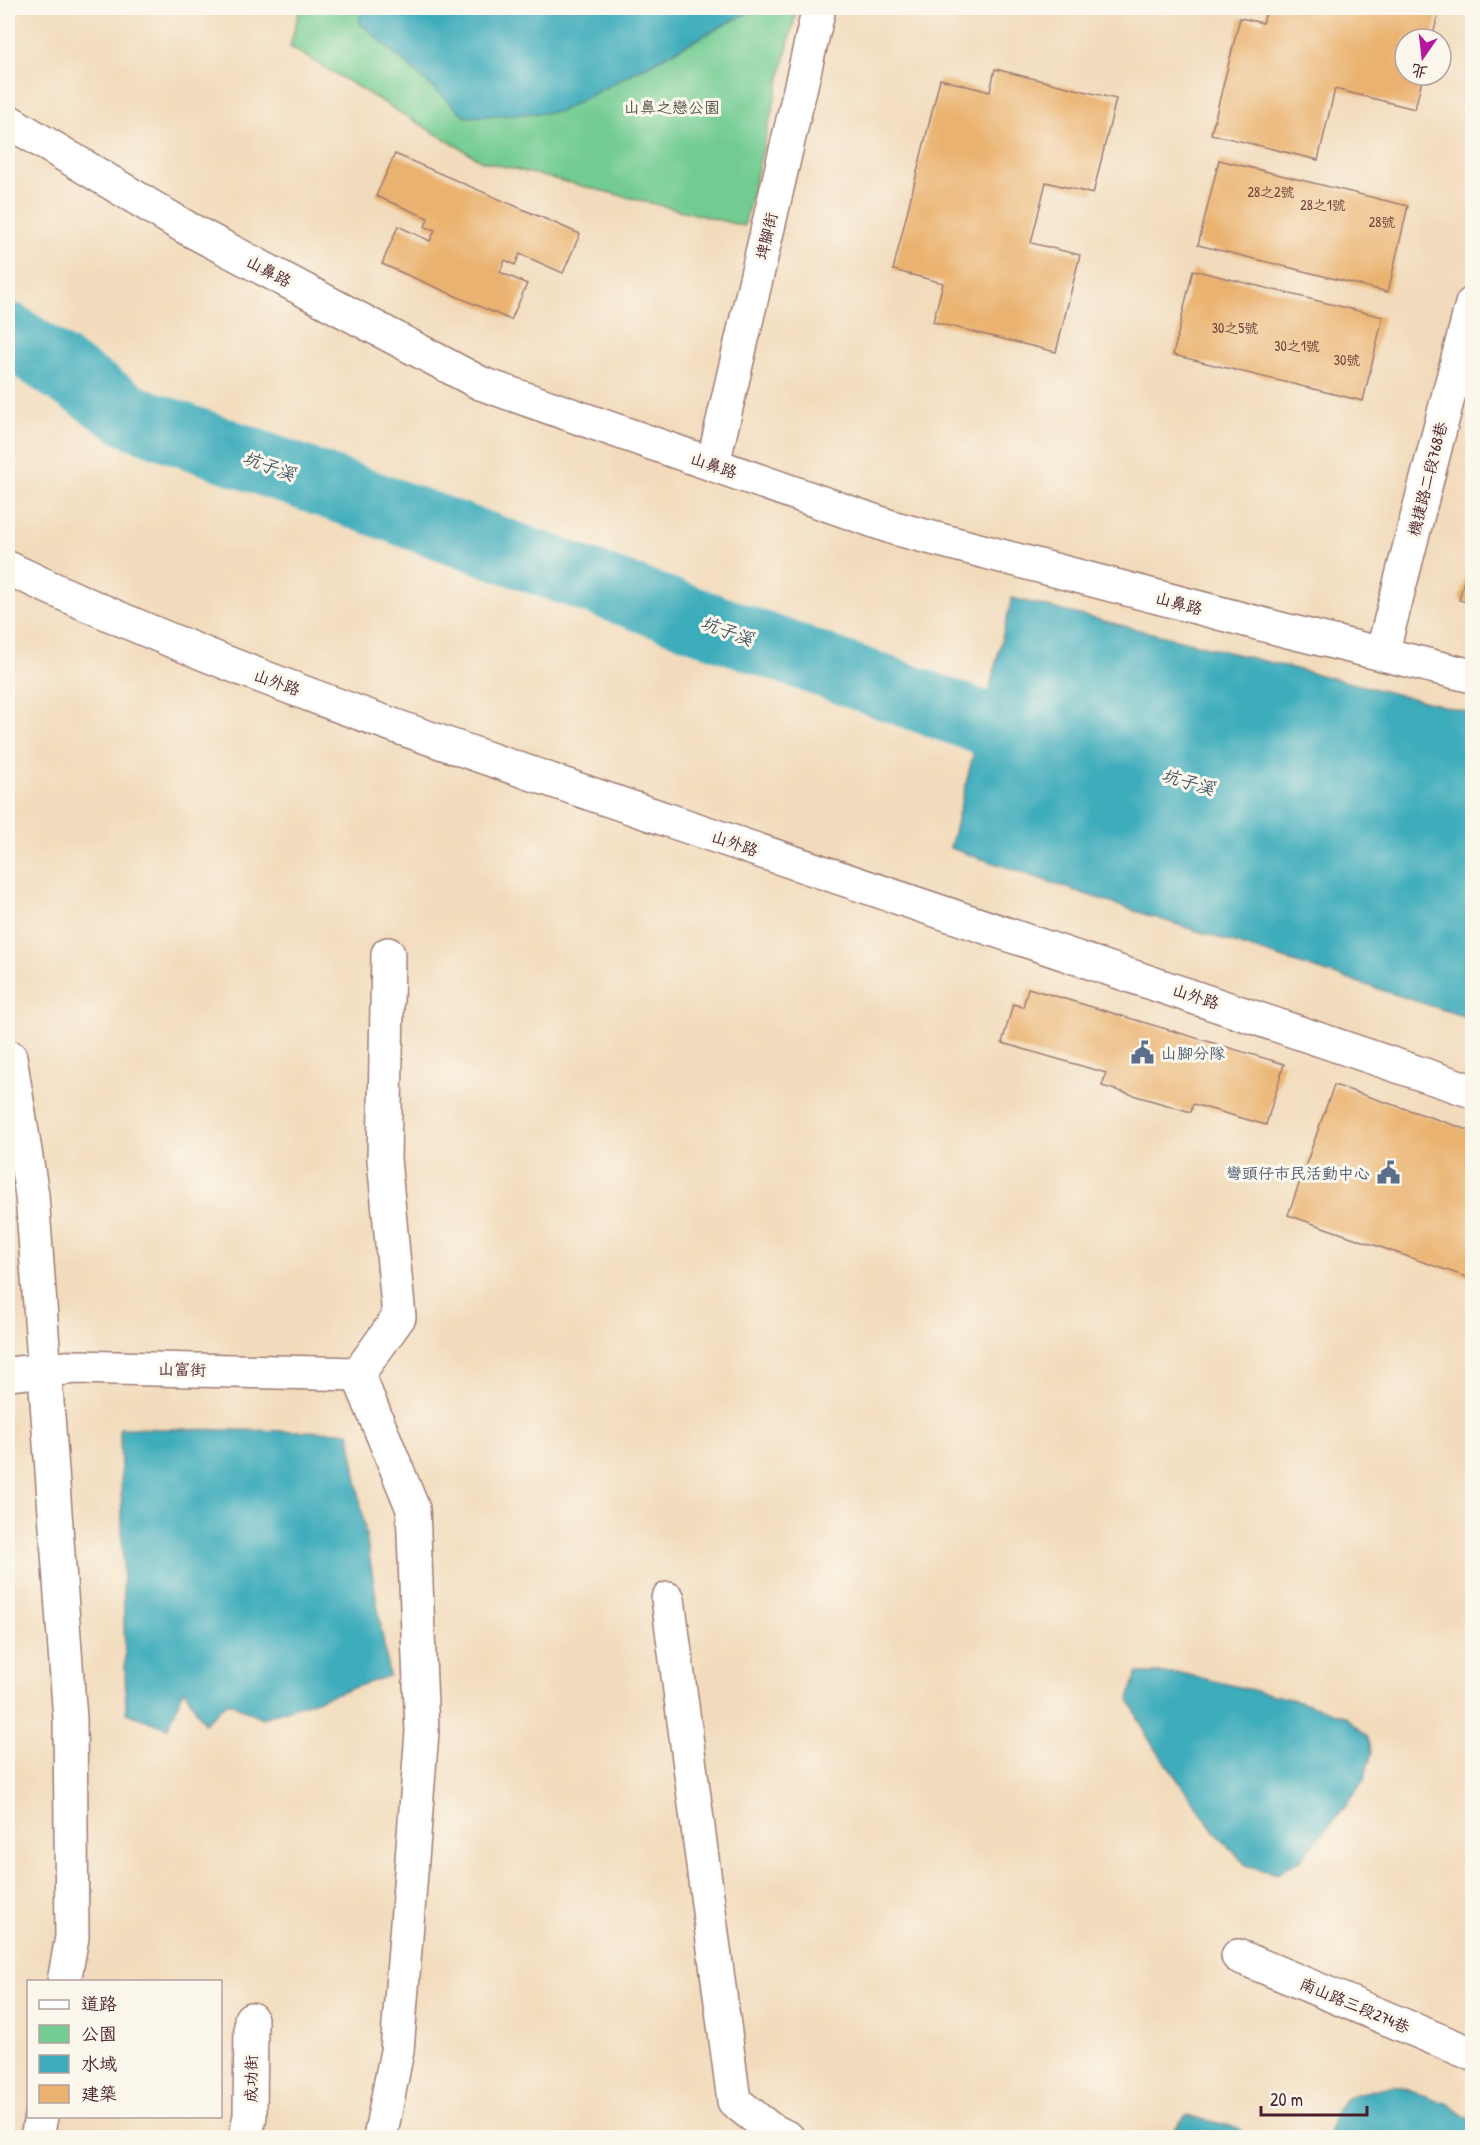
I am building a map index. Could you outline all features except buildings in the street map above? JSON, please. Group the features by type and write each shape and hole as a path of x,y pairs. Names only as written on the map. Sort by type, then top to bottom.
{"street":[{"name":"埤腳街","path":"713,464 819,8"},
{"name":"山鼻路","path":"8,121 185,227 480,383 894,528 1284,630 1473,676"},
{"name":"機捷路二段768巷","path":"1382,654 1472,304"},
{"name":"山外路","path":"8,568 68,597 254,673 522,771 938,912 1262,1018 1473,1091"},
{"path":"380,2138 397,2051 422,1732 413,1509 358,1374 399,1317 384,1160 388,954"},
{"path":"10,1058 32,1195 70,1719 72,1937 64,1980"},
{"name":"山富街","path":"8,1374 76,1367 358,1374"},
{"path":"668,1599 734,2101 770,2129 788,2138"},
{"name":"南山路三段274巷","path":"1238,1956 1473,2054"},
{"name":"成功街","path":"245,2138 250,2116 251,2019"},
{"path":"37,2138 41,2118"}],"green space":[{"name":"山鼻之戀公園","path":"300,8 797,8 744,226 482,161 290,47"}],"water":[{"path":"363,8 756,8 559,112 466,117 359,22"},
{"path":"1012,598 1472,713 1472,1019 1141,913 950,848"},
{"path":"120,1428 349,1432 389,1676 262,1718 228,1702 204,1723 184,1689 168,1728 126,1713"},
{"path":"1137,1673 1180,1673 1299,1701 1346,1717 1368,1737 1372,1752 1364,1780 1345,1807 1300,1860 1276,1874 1246,1865 1214,1831 1148,1738 1129,1699"},
{"path":"1394,2085 1448,2104 1472,2122 1472,2137 1328,2137 1332,2121 1342,2102 1357,2094"},
{"path":"1186,2115 1238,2128 1251,2137 1168,2137"}],"waterway":[{"name":"坑子溪","path":"8,334 131,416 1005,731 1066,748"},
{"path":"8,369 43,358"}],"place":[{"name":"山腳分隊","path":"1143,1053"},
{"name":"彎頭仔市民活動中心","path":"1388,1173"}]}
